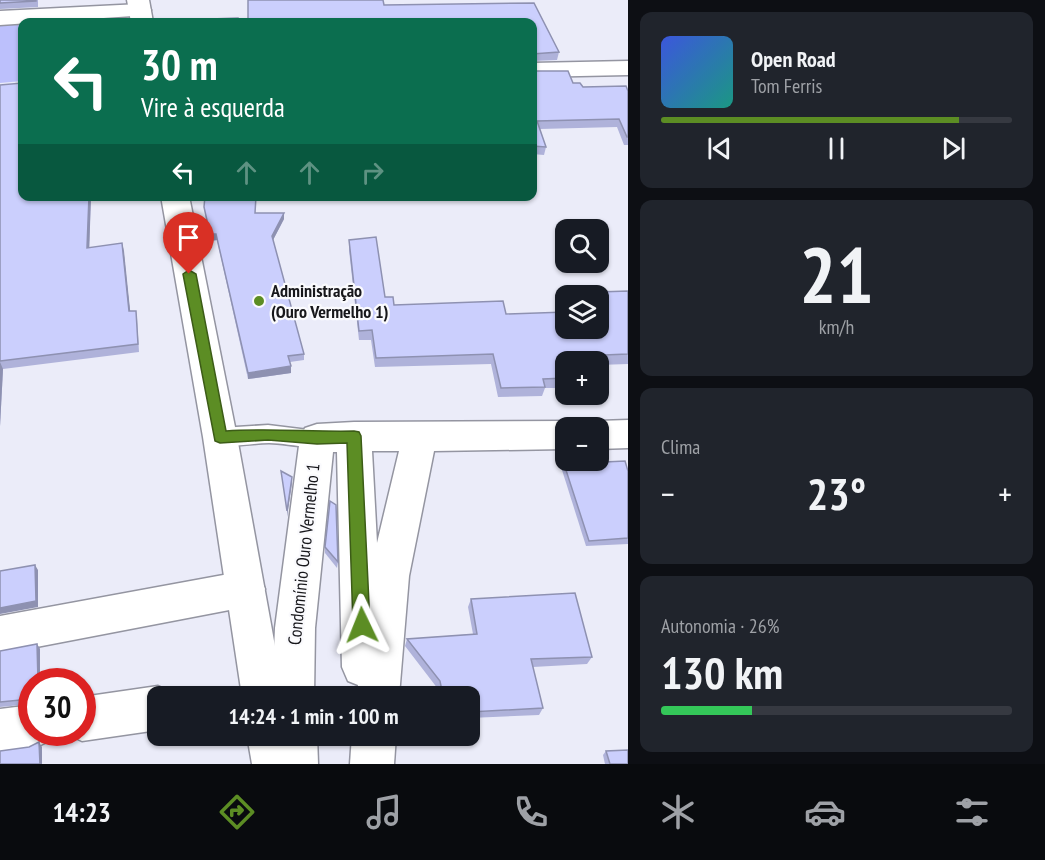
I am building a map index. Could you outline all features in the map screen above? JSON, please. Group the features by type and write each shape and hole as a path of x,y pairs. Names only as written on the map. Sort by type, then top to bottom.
{"street":[{"path":"0,18 68,7 140,11"},
{"path":"537,70 628,68"},
{"path":"176,201 220,437 262,686"},
{"path":"609,435 628,434"},
{"path":"317,438 555,435"},
{"path":"354,436 364,686"},
{"name":"Condomínio Ouro Vermelho 1","path":"268,686 295,628 317,438"},
{"path":"379,686 389,576 419,438"},
{"path":"0,635 245,589"},
{"path":"96,717 147,710"},
{"path":"0,731 18,729"},
{"path":"271,746 274,764"},
{"path":"295,746 296,764"},
{"path":"366,746 367,764"},
{"path":"372,764 373,746"}],"lane":[{"name":"Condomínio Ouro Vermelho 1","path":"220,437 268,434 317,438"}],"shaded area":[{"path":"18,23 18,81 0,83 0,25"}],"building":[{"path":"0,0 36,0 36,1 0,3"},
{"path":"248,0 383,0 384,5 534,3 559,52 537,54 537,18 248,18"},
{"path":"537,71 568,71 573,83 580,83 583,87 626,86 628,91 628,137 619,119 537,121"},
{"path":"18,83 18,201 89,201 87,248 122,243 129,311 136,311 138,344 0,361 0,85"},
{"path":"537,121 546,147 537,146"},
{"name":"Administração (Ouro Vermelho 1)","path":"205,201 256,201 255,213 284,213 272,236 304,354 288,356 291,366 248,373 216,234 210,234"},
{"path":"376,237 385,297 393,297 394,305 503,301 506,314 555,312 555,339 609,339 609,292 628,291 628,354 609,355 609,351 555,351 555,378 543,379 545,387 501,388 493,354 376,358 372,330 359,331 349,240"},
{"path":"625,461 628,471 628,538 589,541 566,471 609,471 609,462"},
{"path":"281,471 292,477 287,511"},
{"path":"330,501 336,505 338,562 325,547"},
{"path":"35,565 36,601 0,608 0,571"},
{"path":"575,593 592,657 531,659 543,708 480,711 480,686 441,686 440,681 407,639 477,634 471,599"},
{"path":"37,644 38,668 18,668 18,700 0,702 0,651"},
{"path":"39,746 40,764 0,764 0,751"},
{"path":"628,750 628,764 610,764 606,751"}],"place":[{"name":"Administração (Ouro Vermelho 1)","path":"259,301"}],"route":[{"path":"189,274 220,437 268,434 317,438 354,436 362,625"}]}
